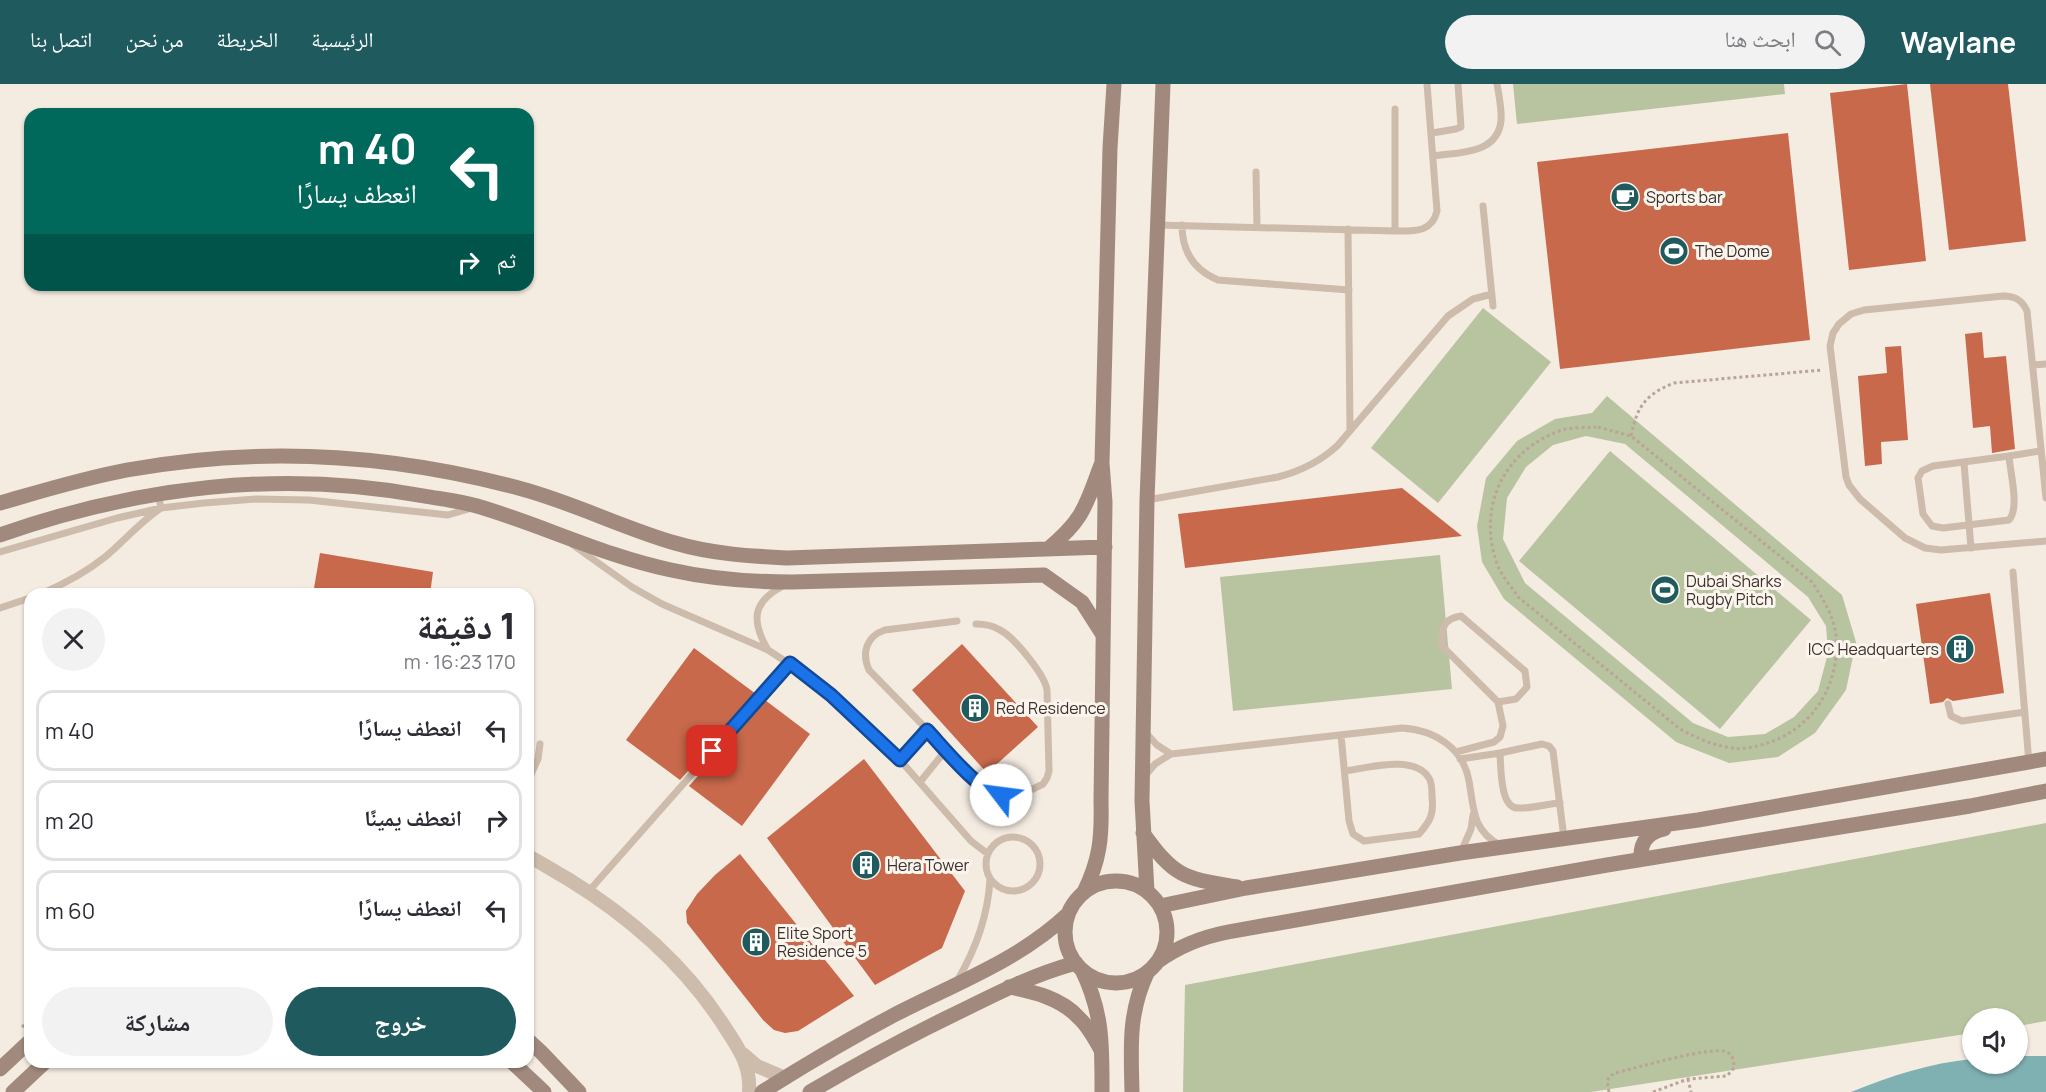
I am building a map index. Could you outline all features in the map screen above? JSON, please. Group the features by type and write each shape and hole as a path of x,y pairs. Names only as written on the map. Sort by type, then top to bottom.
{"main road":[{"path":"1084,892 1096,864 1102,834 1106,502 1102,462 1110,148 1114,84"},
{"path":"1147,891 1142,801 1147,500 1163,84"},
{"path":"0,503 61,485 171,463 261,456 328,456 408,465 486,479 562,501 642,533 678,544 723,553 788,558 1105,547"},
{"path":"1048,549 1068,532 1083,512 1102,462"},
{"path":"0,535 86,509 160,500 239,484 317,483 394,491 476,506 603,551 669,570 720,579 792,582 1044,575 1082,602 1103,635"},
{"path":"1160,906 1246,888 1503,846 1698,820 2046,759"},
{"path":"810,1092 926,1028 1041,973 1079,967 1094,978 1121,983 1135,979 1184,946 1213,935 1641,859 1970,806 2046,791"},
{"path":"1641,859 1643,842 1650,834 1698,820"},
{"path":"1143,833 1165,862 1176,871 1190,878 1246,888"},
{"path":"1102,1092 1101,1030 1098,1013 1091,989 1069,952 1065,927 1068,914 1084,892 1108,881 1122,881 1135,884 1147,891 1160,906 1165,916 1167,940 1139,990 1132,1020 1132,1092"},
{"path":"762,1092 893,1016 1032,944 1068,914"},
{"path":"1009,987 1032,992 1060,1003 1080,1018 1102,1051"},
{"path":"534,1045 579,1092"},
{"path":"0,1069 24,1047"},
{"path":"13,1092 39,1068"},
{"path":"518,1068 544,1092"}],"street":[{"path":"534,860 615,910 684,974 714,1010 741,1052 748,1071 749,1092"},
{"path":"741,1052 757,1066 785,1078"}],"lane":[{"path":"1157,225 1395,231 1419,231 1429,227 1437,211 1427,84"},
{"path":"1432,133 1461,127 1458,84"},
{"path":"1433,156 1478,150 1492,141 1501,121 1497,84"},
{"path":"1395,109 1395,231"},
{"path":"1256,172 1257,227"},
{"path":"1483,206 1493,306"},
{"path":"1182,225 1184,245 1188,255 1200,270 1218,280 1349,290"},
{"path":"1348,230 1350,430"},
{"path":"1147,500 1292,474 1328,455 1448,316 1473,299 1492,294"},
{"path":"2046,498 2027,311 2020,301 2009,296 1864,310 1851,314 1839,324 1833,333 1830,346 1832,369 1844,468 1854,493 1905,538 1918,546 1941,550 2046,541"},
{"path":"2032,365 2046,364"},
{"path":"2009,456 2014,507 2012,516 2004,522 1943,528 1937,528 1928,523 1923,514 1918,478 1922,471 1929,467 2040,451"},
{"path":"1964,463 1971,548"},
{"path":"0,552 117,518 160,500"},
{"path":"54,588 73,579 117,546 160,500"},
{"path":"31,524 35,540"},
{"path":"562,536 609,573 662,604 768,650 790,663 831,695 900,760 971,841 988,854"},
{"path":"2013,572 2029,763"},
{"path":"768,650 756,625 758,610 765,598 792,582"},
{"path":"0,608 24,600"},
{"path":"1458,755 1494,742 1500,737 1503,726 1498,702 1442,646 1442,627 1451,617 1461,616 1525,671 1527,687 1516,699 1498,702"},
{"path":"957,621 885,630 873,637 866,649 865,656 869,670 980,785 993,793 1012,794 1037,788 1043,784 1049,771 1045,680 1040,671 1005,633 991,626 976,624"},
{"path":"588,892 790,663"},
{"path":"1948,704 1951,716 1962,722 2025,712"},
{"path":"1144,778 1155,764 1171,754 1402,728 1417,729 1431,733 1445,741 1458,755 1469,779 1473,812 1471,829 1460,853"},
{"path":"900,760 927,730"},
{"path":"1144,730 1157,745 1171,754"},
{"path":"1341,735 1349,820 1353,834 1364,841 1419,834 1428,824 1433,811 1431,779 1423,771 1411,764 1345,771"},
{"path":"534,768 540,744"},
{"path":"1458,755 1500,753 1542,744 1549,746 1553,751 1564,838"},
{"path":"920,782 946,750"},
{"path":"1500,753 1504,796 1507,804 1514,808 1560,803"},
{"path":"1473,812 1481,829 1503,846"},
{"path":"954,986 977,942 985,919 990,879 986,863 988,854 999,841 1015,837 1030,843 1036,849 1041,866 1035,881 1020,891 1004,890 990,879"}],"path":[{"path":"1631,436 1635,418 1643,402 1657,389 1674,382 1832,369"},
{"path":"1598,427 1631,436 1812,582 1828,607 1836,634 1836,663 1831,682 1828,691 1812,715 1790,734 1763,745 1734,748 1706,743 1680,729 1518,597 1498,568 1489,535 1492,500 1507,468 1532,444 1563,430 1598,427"},
{"path":"1609,1092 1606,1081 1615,1073 1679,1057 1719,1050 1733,1057 1734,1068 1727,1076 1688,1079 1653,1092"},
{"path":"1688,1079 1691,1092"}],"green space":[{"path":"1513,84 1784,84 1785,94 1517,124"},
{"path":"1483,308 1551,362 1438,503 1371,448"},
{"path":"1607,396 1842,595 1856,642 1846,690 1815,733 1778,757 1729,763 1676,742 1504,599 1482,562 1477,526 1486,478 1517,441 1555,419 1592,413","holes":["1586,436 1625,444 1808,597 1826,626 1828,653 1818,691 1794,717 1765,734 1728,737 1693,723 1525,583 1503,539 1507,498 1526,467 1553,445"]},
{"name":"Dubai Sharks Rugby Pitch","path":"1610,451 1811,620 1720,729 1519,561"},
{"path":"1440,555 1452,689 1233,711 1220,577"},
{"path":"2046,823 2046,1021 2028,1024 2028,1008 1962,1008 1962,1035 1591,1092 1183,1092 1185,985"}],"water":[{"path":"2028,1056 2046,1056 2046,1092 1851,1092 1896,1076 1962,1061 1962,1074 2028,1074"}],"building":[{"path":"1907,84 1926,261 1849,270 1830,93"},
{"path":"1930,84 2008,84 2026,241 1949,250"},
{"name":"The Dome","path":"1788,133 1810,340 1560,369 1537,162"},
{"path":"1982,332 1984,358 2006,356 2015,449 1992,453 1990,426 1973,428 1965,334"},
{"path":"1901,346 1908,440 1881,442 1882,464 1865,466 1858,376 1887,373 1885,347"},
{"path":"1402,488 1462,536 1185,568 1178,514"},
{"path":"320,553 433,572 431,588 314,588"},
{"name":"ICC Headquarters","path":"1990,593 2004,693 1953,701 1947,698 1943,702 1930,704 1916,604"},
{"name":"Red Residence","path":"962,644 1038,727 987,773 912,690"},
{"path":"694,648 756,694 680,780 626,740"},
{"path":"765,700 810,734 742,826 689,786"},
{"name":"Hera Tower","path":"864,759 965,891 942,948 875,985 767,838"},
{"name":"Elite Sport Residence 5","path":"740,854 854,996 798,1031 785,1033 774,1030 763,1020 687,923 686,911 697,894"}],"place":[{"name":"Sports bar","path":"1625,197"},
{"name":"The Dome","path":"1674,251"},
{"name":"Dubai Sharks Rugby Pitch","path":"1665,590"},
{"name":"ICC Headquarters","path":"1960,649"},
{"name":"Red Residence","path":"975,708"},
{"name":"Hera Tower","path":"866,865"},
{"name":"Elite Sport Residence 5","path":"756,942"}],"route":[{"path":"712,751 790,663 831,695 900,760 927,730 980,785 986,790 1001,795"}]}
